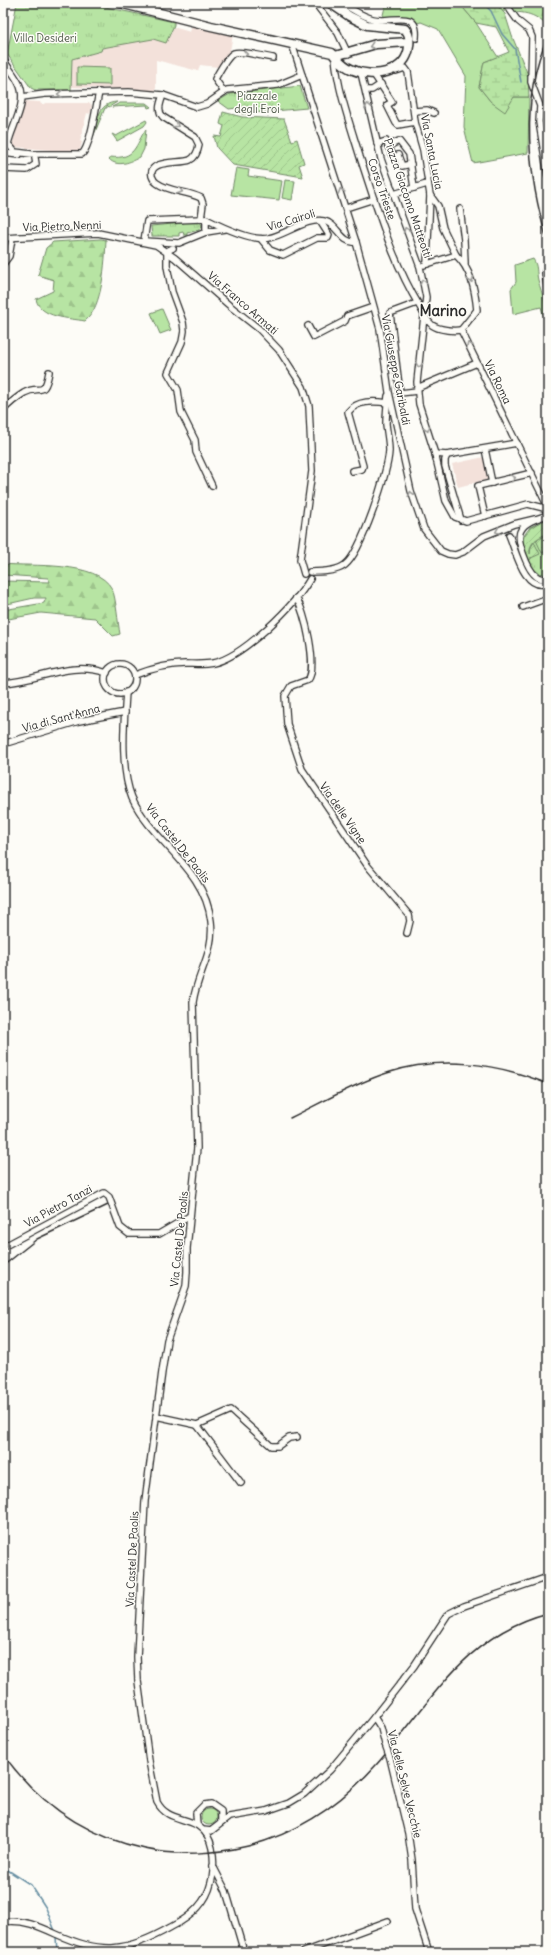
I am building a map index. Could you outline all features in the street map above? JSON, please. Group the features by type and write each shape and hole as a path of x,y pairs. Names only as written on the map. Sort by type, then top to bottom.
{"main road":[{"path":"121,3 211,26 332,53 346,66 361,73 375,75 391,71 402,66 408,56 413,40"},
{"path":"330,3 348,16 367,25 404,28 413,40"},
{"path":"335,56 348,54 376,44 413,40"}],"street":[{"path":"315,3 338,33 348,54"},
{"path":"342,3 373,19 384,20 403,18 409,20 415,27 413,40"},
{"path":"505,3 518,21 529,30 532,37 531,82 540,106 539,122 548,176"},
{"name":"Via Giuseppe Garibaldi","path":"292,44 301,76 346,208 380,329 389,392 412,498 424,529 441,551 452,555 459,554 484,536 514,524 547,515"},
{"path":"224,92 215,79 223,65 232,54 240,53 273,58"},
{"name":"Corso Trieste","path":"335,56 343,103 374,200 396,258 417,303 425,316"},
{"path":"3,59 18,82 22,97 10,133 3,147"},
{"name":"Via Santa Lucia","path":"375,75 406,68 415,122 423,150 427,184 430,195 427,264"},
{"name":"Piazza Giacomo Matteotti","path":"361,73 377,144 420,267"},
{"path":"375,75 392,102 387,105 397,124 415,122"},
{"path":"22,97 45,94 129,92 162,95 194,107 201,107 224,92 278,84 301,76"},
{"path":"366,90 372,90 381,84"},
{"path":"3,153 32,156 82,154 86,151 89,141 99,92"},
{"path":"162,95 159,109 160,114 163,118 195,137 199,145 196,154 190,160 158,164 153,168 151,173 153,180 161,185 201,198 206,232"},
{"path":"414,111 427,110 434,113"},
{"path":"10,133 9,147 15,152 32,156"},
{"path":"377,144 386,141 394,158 398,155 402,166 411,164"},
{"path":"388,146 399,141 409,154 414,188"},
{"path":"3,169 22,171 27,170 36,164 32,156"},
{"path":"394,194 427,184"},
{"path":"430,195 438,206 444,228 456,255 465,263"},
{"path":"346,208 374,200"},
{"path":"425,316 432,325 439,328 461,330 473,317 477,310 474,289 465,263 460,209"},
{"path":"179,242 144,241 146,221 203,219"},
{"name":"Via Cairoli","path":"203,219 226,228 269,239 320,221 327,222 347,240 356,242"},
{"path":"261,238 270,250 283,255 317,238 328,238 329,235 320,221"},
{"name":"Via Cairoli","path":"179,242 206,232 226,228"},
{"name":"Via Pietro Nenni","path":"3,238 12,239 31,236 98,234 144,241"},
{"path":"3,264 9,256 12,239"},
{"name":"Via Franco Armati","path":"144,241 167,251 230,306 259,329 279,350 303,387 309,406 312,471 300,556 308,576"},
{"path":"179,242 167,251 166,266 172,292 183,322 184,331 182,342 168,373 177,387 181,412 195,440 196,450 212,486"},
{"path":"173,248 172,252 175,258"},
{"path":"456,255 420,267 426,297 417,389 419,404 435,454 446,501 453,514 466,521 528,504 548,508"},
{"path":"548,260 545,273 548,292"},
{"path":"417,303 390,313 400,393 417,389 477,363"},
{"path":"308,326 314,336 345,321 347,316 373,307"},
{"path":"424,326 432,325"},
{"name":"Via Roma","path":"461,330 548,508"},
{"path":"3,410 25,393 40,391 44,388 49,372"},
{"path":"134,675 162,666 213,663 229,658 253,642 296,598 306,586 308,576 341,568 348,563 357,548 373,510 388,454 386,421 389,392"},
{"path":"352,471 360,470 363,466 348,412 353,406 364,402 388,403"},
{"path":"435,454 447,455 517,443"},
{"path":"486,448 492,483"},
{"path":"447,455 445,466 462,520"},
{"path":"485,516 478,486 532,473"},
{"path":"541,507 547,515"},
{"path":"535,519 520,530 521,545 532,573 538,578 548,579"},
{"path":"509,535 529,579 538,585 548,583"},
{"name":"Via delle Vigne","path":"296,598 301,604 309,635 312,672 308,680 293,684 287,691 284,702 287,724 304,774 324,798 367,865 409,915 410,921 407,933"},
{"path":"524,608 548,598"},
{"path":"121,664 130,668 134,675 134,683 126,692 116,693 108,687 106,678 107,673 113,666 121,664"},
{"path":"3,683 35,678 72,668 89,668 107,673"},
{"name":"Via Castel De Paolis","path":"126,692 125,763 131,794 145,818 179,857 200,886 208,904 211,920 211,946 195,991 193,1014 198,1128 196,1178 187,1248 187,1280 167,1340 145,1501 137,1671 149,1761 157,1802 160,1808 170,1816 197,1825"},
{"name":"Via di Sant'Anna","path":"3,744 78,721 125,712"},
{"name":"Via Pietro Tanzi","path":"3,1247 104,1193 108,1196 120,1227 129,1234 159,1234 190,1216"},
{"path":"156,1416 197,1425 231,1410 271,1446 278,1446 289,1438 297,1437"},
{"path":"197,1425 241,1483"},
{"path":"221,1822 236,1816 274,1809 299,1797 340,1759 414,1666 448,1614 464,1606 548,1577"},
{"name":"Via delle Selve Vecchie","path":"374,1717 381,1728 404,1813 409,1840 415,1909 429,1952"},
{"path":"185,1820 196,1813 201,1807 212,1804 218,1808 222,1814 221,1822 215,1830 210,1842"},
{"path":"3,1922 28,1923 88,1946 105,1948 129,1945 159,1934 186,1919 198,1907 210,1888 213,1866 210,1842 203,1830 197,1825 196,1813"},
{"path":"222,1814 236,1816"},
{"path":"203,1830 215,1830"},
{"path":"213,1866 226,1891 244,1952"},
{"path":"304,1952 388,1920"}],"shaded area":[{"path":"192,25 233,34 227,68 200,65 198,71 156,60 156,91 71,87 72,59 101,51 102,48 126,43 153,39 166,42 173,27 190,32"},
{"path":"23,101 40,102 41,104 90,103 92,106 90,114 87,113 80,141 82,142 80,150 75,152 14,147 13,142"},
{"path":"484,457 489,479 458,487 452,464"}],"green space":[{"name":"Villa Desideri","path":"17,3 87,3 174,22 174,25 166,43 153,39 102,48 101,51 72,59 71,90 35,90 31,88 7,54"},
{"path":"386,3 459,3 476,23 498,57 484,62 479,87 491,102 514,97 529,97 528,153 473,163 464,127 466,76 438,29 421,22 414,24 409,19 382,19"},
{"path":"459,3 495,3 505,14 512,36 528,75 529,97 514,97 505,112 491,102 479,87 484,62 509,52 496,27 476,23"},
{"path":"495,3 548,3 548,27 532,15 502,11"},
{"path":"77,67 110,68 110,85 77,84"},
{"name":"Piazzale degli Eroi","path":"300,86 307,108 242,114 237,108 229,109 218,101 230,94"},
{"path":"117,102 109,107 107,105 110,103"},
{"path":"120,103 146,103 151,107 148,108 147,105 112,107"},
{"path":"107,105 93,137 98,119 99,114"},
{"path":"223,112 242,117 284,119 292,141 297,139 304,163 299,165 303,177 233,165 217,148 214,136 221,137 224,126 220,124"},
{"path":"146,120 147,122 144,126 117,141 112,134 116,136"},
{"path":"146,129 144,149 140,157 120,164 112,162 109,159 110,157 119,157 130,154 137,146"},
{"path":"236,168 249,170 248,176 282,181 279,200 231,195"},
{"path":"285,180 295,181 292,200 282,198"},
{"path":"184,221 200,221 202,226 199,230 187,233 187,235 184,235 183,232 179,233 179,236 152,236 151,226 184,223"},
{"path":"106,240 104,271 96,305 91,314 85,321 56,316 43,310 36,299 53,291 54,280 38,275 46,248 53,242"},
{"path":"533,259 536,264 538,280 546,306 548,322 544,317 541,307 513,314 511,289 516,282 515,265"},
{"path":"162,309 171,330 160,334 151,313"},
{"path":"548,519 548,574 542,574 536,572 528,562 524,550 524,537 530,527"},
{"path":"548,519 548,533 535,540 531,546 530,550 530,554 531,547 534,542 540,554 528,560 523,545 525,534 529,529"},
{"path":"548,535 548,550 542,553 536,540"},
{"path":"3,564 62,567 93,573 104,580 112,589 116,604 120,634 113,636 95,618 41,613 3,620 3,610 44,603 46,598 34,598 3,605 3,581 50,582 48,578 3,575"},
{"path":"206,1809 212,1809 217,1814 215,1823 212,1825 206,1825 201,1820 201,1814"}],"waterway":[{"path":"483,3 491,11 502,34 515,49 521,82"},
{"path":"3,1867 31,1885 46,1908 55,1931"},
{"path":"56,1937 57,1952"}],"railway":[{"path":"548,36 539,60 533,86 530,112 530,139 535,192 548,243"},
{"path":"290,1118 375,1077 407,1067 427,1064 448,1063 489,1067 509,1071 548,1084"},
{"path":"3,1266 37,1239 108,1205"},
{"path":"3,1754 17,1772 48,1802 65,1815 103,1836 145,1849 170,1853 222,1851 248,1846 267,1840 302,1825 334,1804 363,1779 376,1765 432,1696 470,1655 493,1638 518,1623 548,1613"}],"district":[{"name":"Marino","path":"443,311"}]}
